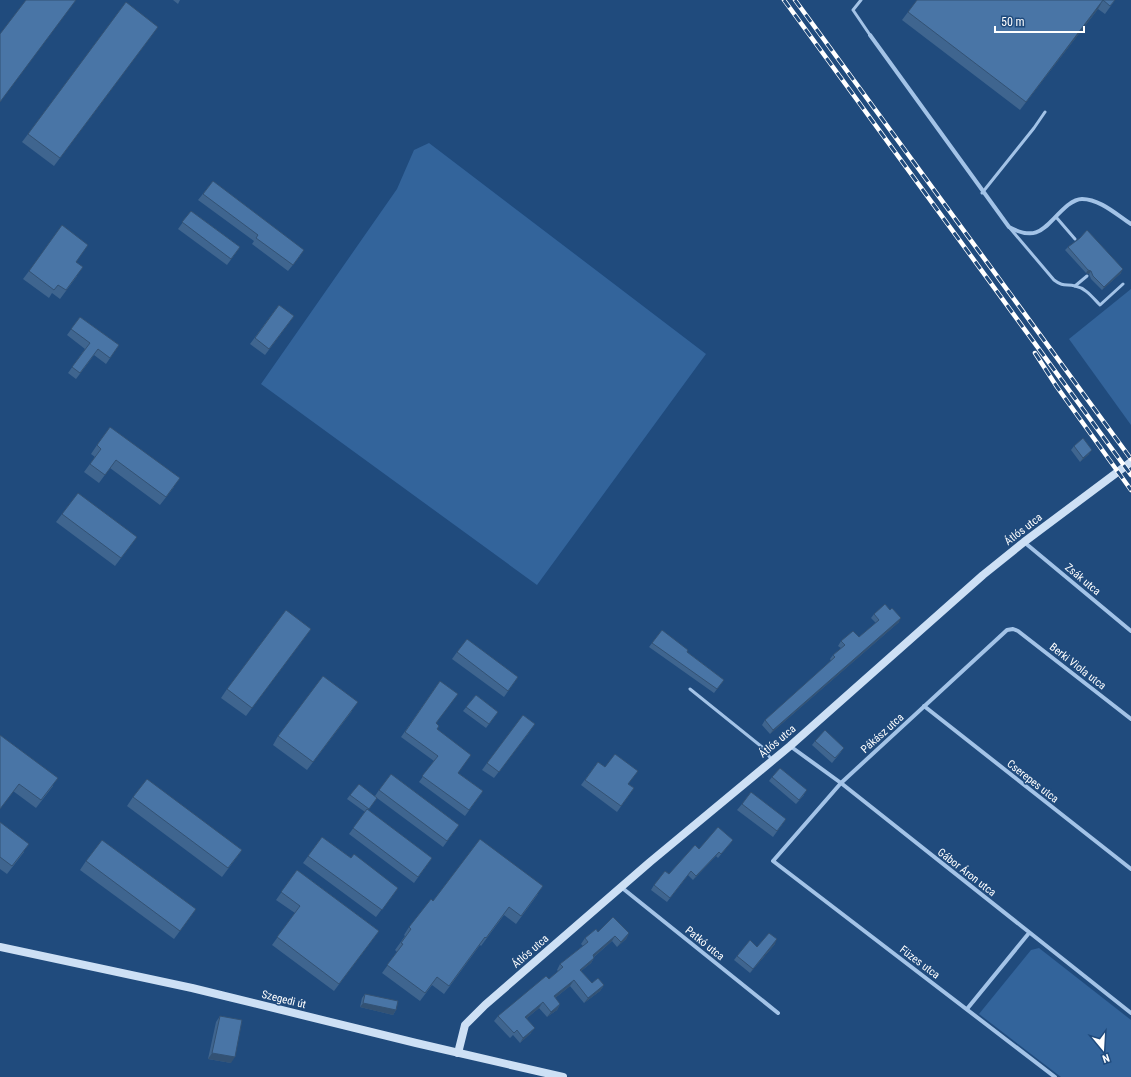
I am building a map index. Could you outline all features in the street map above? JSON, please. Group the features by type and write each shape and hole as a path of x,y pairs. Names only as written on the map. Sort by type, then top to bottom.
{"street":[{"path":"870,35 982,193 1009,228 1018,233 1026,235 1033,234 1041,230 1072,202 1082,199 1095,202 1131,224"},
{"name":"Átlós utca","path":"458,1053 461,1036 468,1021 621,887 790,746 954,600 1024,542 1131,462"},
{"name":"Zsák utca","path":"1024,542 1131,631"},
{"name":"Pákász utca","path":"773,861 841,783 1007,630 1013,629"},
{"name":"Berki Viola utca","path":"1013,629 1018,630 1131,719"},
{"name":"Cserepes utca","path":"924,706 1131,870"},
{"name":"Gábor Áron utca","path":"790,746 841,783 1131,1013"},
{"name":"Füzes utca","path":"773,861 1055,1077"},
{"name":"Patkó utca","path":"621,887 778,1013"},
{"path":"967,1009 1030,933"},
{"name":"Szegedi út","path":"0,946 192,988 563,1077"}],"lane":[{"path":"861,0 853,10 870,35"},
{"path":"982,193 1045,112"},
{"path":"1056,217 1074,239"},
{"path":"1009,228 1054,280 1063,285 1082,288 1088,292 1100,306 1123,284"},
{"path":"1075,286 1087,276"},
{"path":"690,689 762,748 772,760"}],"shaded area":[{"path":"429,143 706,354 537,585 261,384 397,189 414,150"},
{"path":"1131,289 1131,425 1069,339"},
{"path":"1039,948 1131,1020 1131,1077 1061,1077 979,1014 1031,950"}],"building":[{"path":"26,0 76,0 0,102 0,34"},
{"path":"917,0 1103,0 1026,102 908,12"},
{"path":"1103,0 1115,0 1110,6"},
{"path":"126,2 158,27 60,158 28,134"},
{"path":"213,181 304,250 293,265 256,238 258,235 203,194"},
{"path":"191,211 240,247 231,259 182,222"},
{"path":"62,225 88,245 76,262 83,267 66,290 58,285 54,290 29,271"},
{"path":"1087,230 1123,269 1104,287 1068,247 1080,238"},
{"path":"279,305 294,316 269,349 255,338"},
{"path":"80,317 119,345 110,358 98,349 80,373 72,367 90,343 71,329"},
{"path":"110,427 180,478 166,497 116,460 105,475 90,464 101,449 97,445"},
{"path":"1083,438 1092,450 1083,458 1074,446"},
{"path":"78,493 137,537 121,558 62,514"},
{"path":"885,604 890,610 892,608 901,618 773,730 765,720 835,657 833,655 845,645 841,641 853,631 859,637 879,620 874,614"},
{"path":"286,610 311,629 252,708 227,689"},
{"path":"662,630 688,650 687,652 724,680 717,689 652,643"},
{"path":"467,639 518,677 508,691 457,652"},
{"path":"323,676 358,702 313,762 278,736"},
{"path":"440,681 458,694 436,723 439,726 437,729 471,755 458,773 483,791 469,810 422,776 438,756 405,732"},
{"path":"476,695 498,712 489,724 466,707"},
{"path":"523,715 535,724 499,772 487,763"},
{"path":"825,730 844,748 835,758 815,741"},
{"path":"0,735 58,778 41,800 19,784 0,809"},
{"path":"615,754 638,771 628,784 634,788 621,806 585,780 598,762 605,767"},
{"path":"780,768 807,790 799,800 772,777"},
{"path":"391,774 459,825 447,841 379,790"},
{"path":"147,779 242,850 228,868 133,797"},
{"path":"359,784 377,798 369,809 350,795"},
{"path":"751,792 786,819 777,831 742,804"},
{"path":"367,809 432,858 418,877 353,828"},
{"path":"0,822 29,844 12,866 0,857"},
{"path":"718,827 733,840 721,854 719,852 696,876 691,871 670,898 654,885 665,871 669,874 695,845 699,849"},
{"path":"322,837 351,858 354,854 398,888 382,910 308,856"},
{"path":"480,839 543,886 521,916 509,907 449,986 437,977 425,993 387,965 403,944 401,943 411,929 409,927 431,899 433,901"},
{"path":"102,840 196,909 180,931 86,861"},
{"path":"297,870 379,931 339,984 277,937 300,906 281,892"},
{"path":"613,917 629,933 621,942 615,936 593,955 594,958 580,970 592,983 598,978 604,985 588,998 574,980 554,996 560,1004 551,1012 543,1002 525,1017 535,1028 523,1038 517,1030 514,1033 498,1016 546,976 549,979 563,967 560,964 588,942 585,938 596,929 598,932"},
{"path":"769,933 777,939 753,969 737,956 750,940 757,947"},
{"path":"365,994 398,1001 396,1010 363,1003"},
{"path":"220,1016 242,1020 235,1057 212,1053"}],"railway":[{"path":"784,0 1131,475"},
{"path":"795,0 1131,459"},
{"path":"1035,353 1057,387 1131,490"}]}
